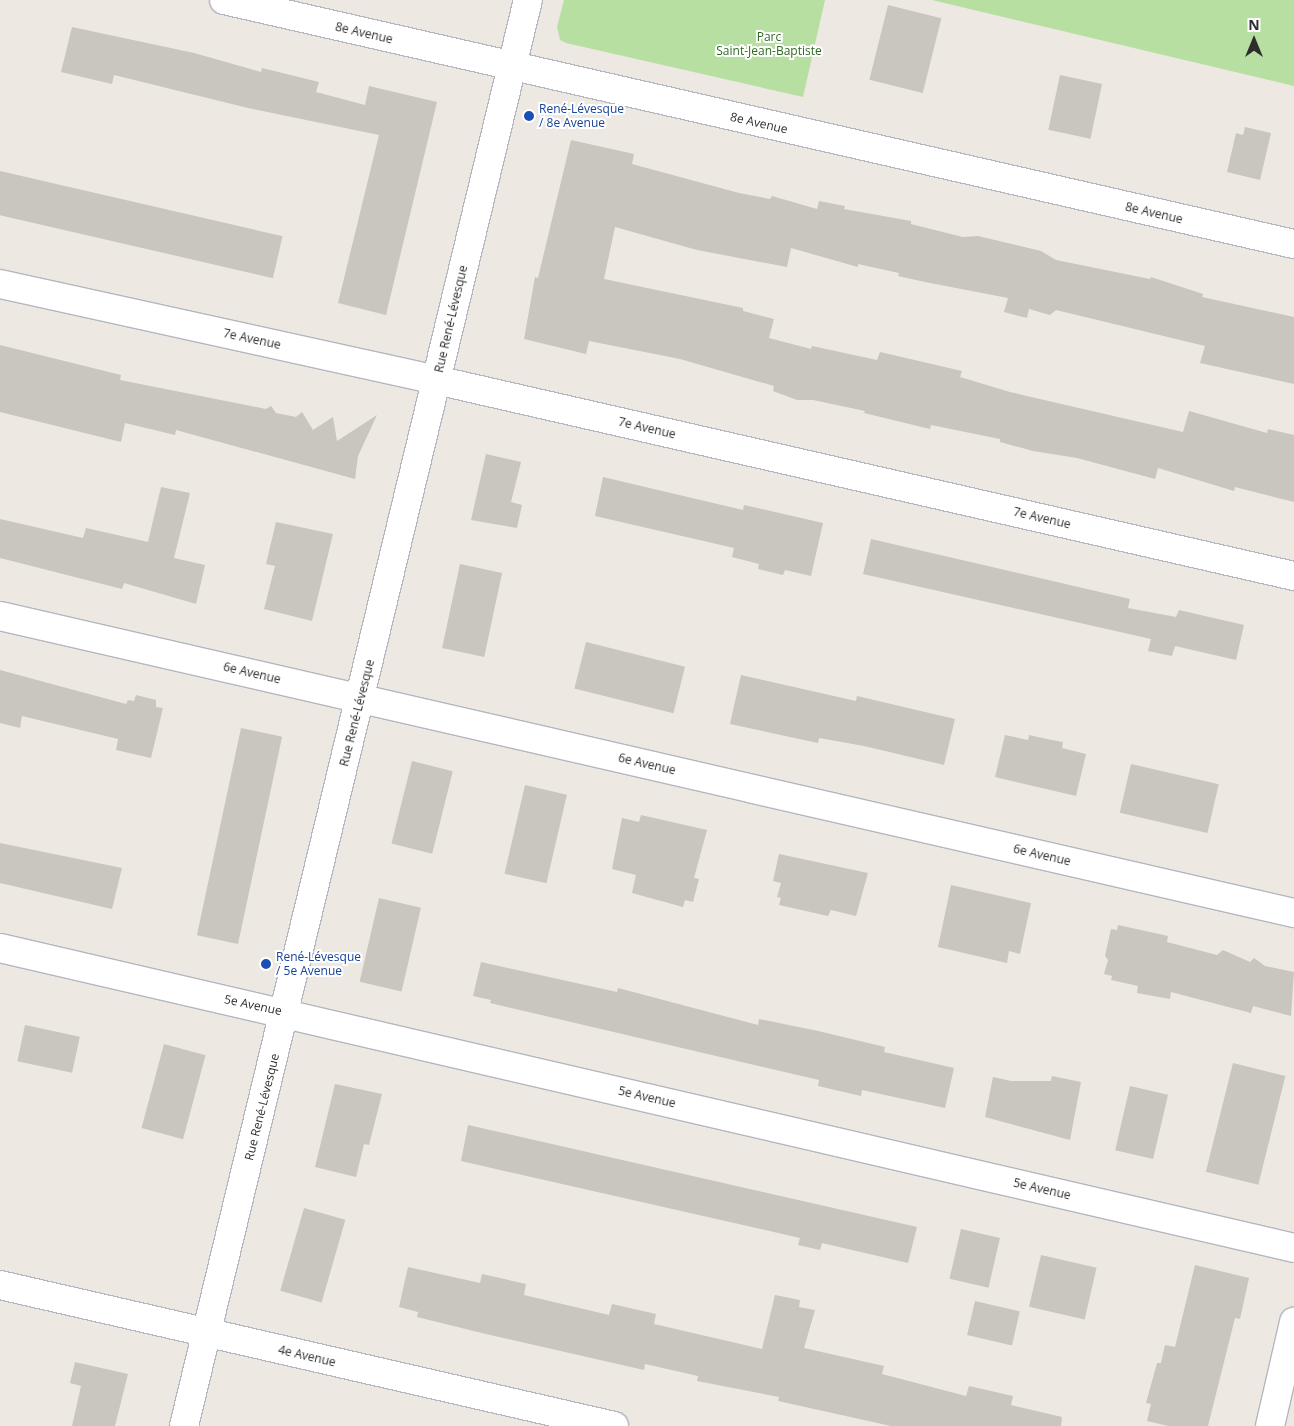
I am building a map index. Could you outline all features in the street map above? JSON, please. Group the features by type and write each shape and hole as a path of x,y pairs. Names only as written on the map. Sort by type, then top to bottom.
{"street":[{"name":"8e Avenue","path":"224,0 511,67 1294,244"},
{"name":"Rue René-Lévesque","path":"184,1426 528,0"},
{"name":"7e Avenue","path":"0,284 436,380 1294,576"},
{"name":"6e Avenue","path":"0,616 1294,913"},
{"name":"5e Avenue","path":"0,948 284,1012 1294,1248"},
{"name":"4e Avenue","path":"0,1285 614,1426"},
{"path":"1270,1426 1294,1322"}],"green space":[{"name":"Parc Saint-Jean-Baptiste","path":"564,0 825,0 803,97 566,43 560,40 557,27"},
{"path":"932,0 1294,0 1294,86"}],"building":[{"path":"888,5 941,18 923,93 869,80"},
{"path":"72,27 194,53 261,72 262,68 319,82 316,92 365,105 369,86 437,102 386,315 338,303 379,135 248,108 114,75 112,84 61,72"},
{"path":"1060,75 1102,84 1090,139 1048,130"},
{"path":"1245,127 1271,133 1260,180 1227,172 1236,133 1243,135"},
{"path":"571,140 634,154 632,164 739,193 770,199 772,196 817,209 819,201 845,206 844,209 911,221 911,224 963,237 978,236 1041,251 1056,260 1150,279 1151,277 1203,294 1202,297 1294,317 1294,384 1200,363 1205,346 1056,310 1050,315 1029,309 1027,318 1004,312 1008,298 898,276 899,273 858,264 858,267 791,248 787,267 697,250 615,227 604,279 743,308 743,311 774,319 769,338 811,349 812,346 877,360 880,352 962,371 960,377 1010,392 1183,432 1189,411 1267,433 1268,429 1294,435 1294,502 1235,487 1234,491 1158,468 1155,479 1077,458 1033,451 1000,442 1000,439 931,425 930,429 864,413 865,411 813,400 797,400 773,391 774,386 680,359 589,341 586,354 524,339 535,277 538,278"},
{"path":"0,171 283,236 273,278 0,215"},
{"path":"0,345 121,375 120,380 266,409 271,406 276,413 296,417 302,412 313,430 333,417 337,441 377,415 358,456 355,479 176,430 175,435 125,423 121,442 0,412"},
{"path":"486,454 521,462 511,502 522,505 517,528 471,520"},
{"path":"603,477 743,510 744,505 823,523 811,576 785,570 783,575 758,569 759,564 732,557 734,548 595,516"},
{"path":"161,487 190,493 174,558 205,565 196,604 124,583 122,589 0,558 0,519 83,538 86,528 148,542"},
{"path":"276,522 333,534 312,621 264,609 275,566 266,564"},
{"path":"871,539 1130,599 1128,608 1176,617 1179,610 1244,625 1236,660 1175,646 1172,656 1148,651 1151,639 863,574"},
{"path":"460,564 502,573 484,657 442,648"},
{"path":"586,642 685,667 673,713 574,689"},
{"path":"0,670 126,704 128,700 134,701 136,695 156,700 156,707 163,708 151,758 116,750 118,739 22,716 20,728 0,723"},
{"path":"741,675 856,701 857,696 955,719 944,765 864,746 819,738 818,743 730,724"},
{"path":"241,728 282,737 238,944 197,935"},
{"path":"1005,735 1028,740 1029,735 1063,742 1062,748 1086,754 1076,796 995,777"},
{"path":"412,761 453,771 432,854 391,843"},
{"path":"1131,764 1219,784 1207,833 1120,813"},
{"path":"525,785 567,795 546,883 505,874"},
{"path":"641,815 707,830 694,878 699,879 693,902 685,900 683,907 632,893 636,875 612,869 622,818 639,822"},
{"path":"0,843 122,868 112,909 0,883"},
{"path":"779,854 868,873 856,916 831,910 828,916 779,905 781,898 777,897 781,883 773,881"},
{"path":"951,885 1031,903 1020,954 1009,951 1007,963 938,947"},
{"path":"379,898 421,908 402,991 360,982"},
{"path":"1118,925 1168,936 1167,942 1217,955 1223,950 1250,962 1254,958 1265,966 1294,972 1291,1016 1253,1006 1251,1013 1171,992 1170,999 1137,993 1138,986 1111,980 1112,976 1104,974 1108,960 1105,956 1111,929 1117,930"},
{"path":"481,962 617,992 618,988 758,1025 759,1019 818,1031 885,1047 884,1052 954,1068 945,1108 862,1090 861,1096 818,1086 819,1080 490,1003 491,1000 473,996"},
{"path":"25,1025 80,1037 72,1073 17,1061"},
{"path":"164,1044 206,1055 183,1139 141,1128"},
{"path":"1233,1063 1285,1076 1258,1185 1206,1172"},
{"path":"1052,1076 1081,1082 1070,1140 985,1117 993,1077 1011,1081 1051,1081"},
{"path":"335,1084 382,1094 369,1145 364,1144 356,1177 315,1167"},
{"path":"1130,1086 1168,1095 1153,1159 1115,1150"},
{"path":"468,1125 917,1227 908,1263 822,1243 820,1250 798,1245 800,1238 461,1161"},
{"path":"304,1208 345,1220 322,1303 280,1291"},
{"path":"961,1229 1000,1238 989,1288 950,1279"},
{"path":"1041,1255 1097,1268 1085,1319 1029,1307"},
{"path":"1195,1265 1249,1278 1240,1319 1235,1318 1208,1426 1168,1426 1147,1421 1151,1404 1146,1403 1157,1363 1161,1363 1165,1345 1175,1347"},
{"path":"408,1267 480,1283 482,1274 526,1284 524,1295 609,1315 612,1304 656,1314 654,1324 762,1349 775,1295 800,1300 799,1307 815,1310 804,1348 884,1366 882,1374 966,1396 969,1386 1013,1396 1011,1405 1062,1417 1061,1426 891,1426 778,1401 779,1397 697,1381 698,1376 645,1364 644,1370 486,1334 417,1317 418,1312 399,1307"},
{"path":"975,1301 1020,1311 1012,1345 967,1335"},
{"path":"75,1362 128,1374 115,1426 72,1426 81,1386 70,1383"}],"place":[{"name":"René-Lévesque / 8e Avenue","path":"529,116"},
{"name":"René-Lévesque / 5e Avenue","path":"266,964"}]}
